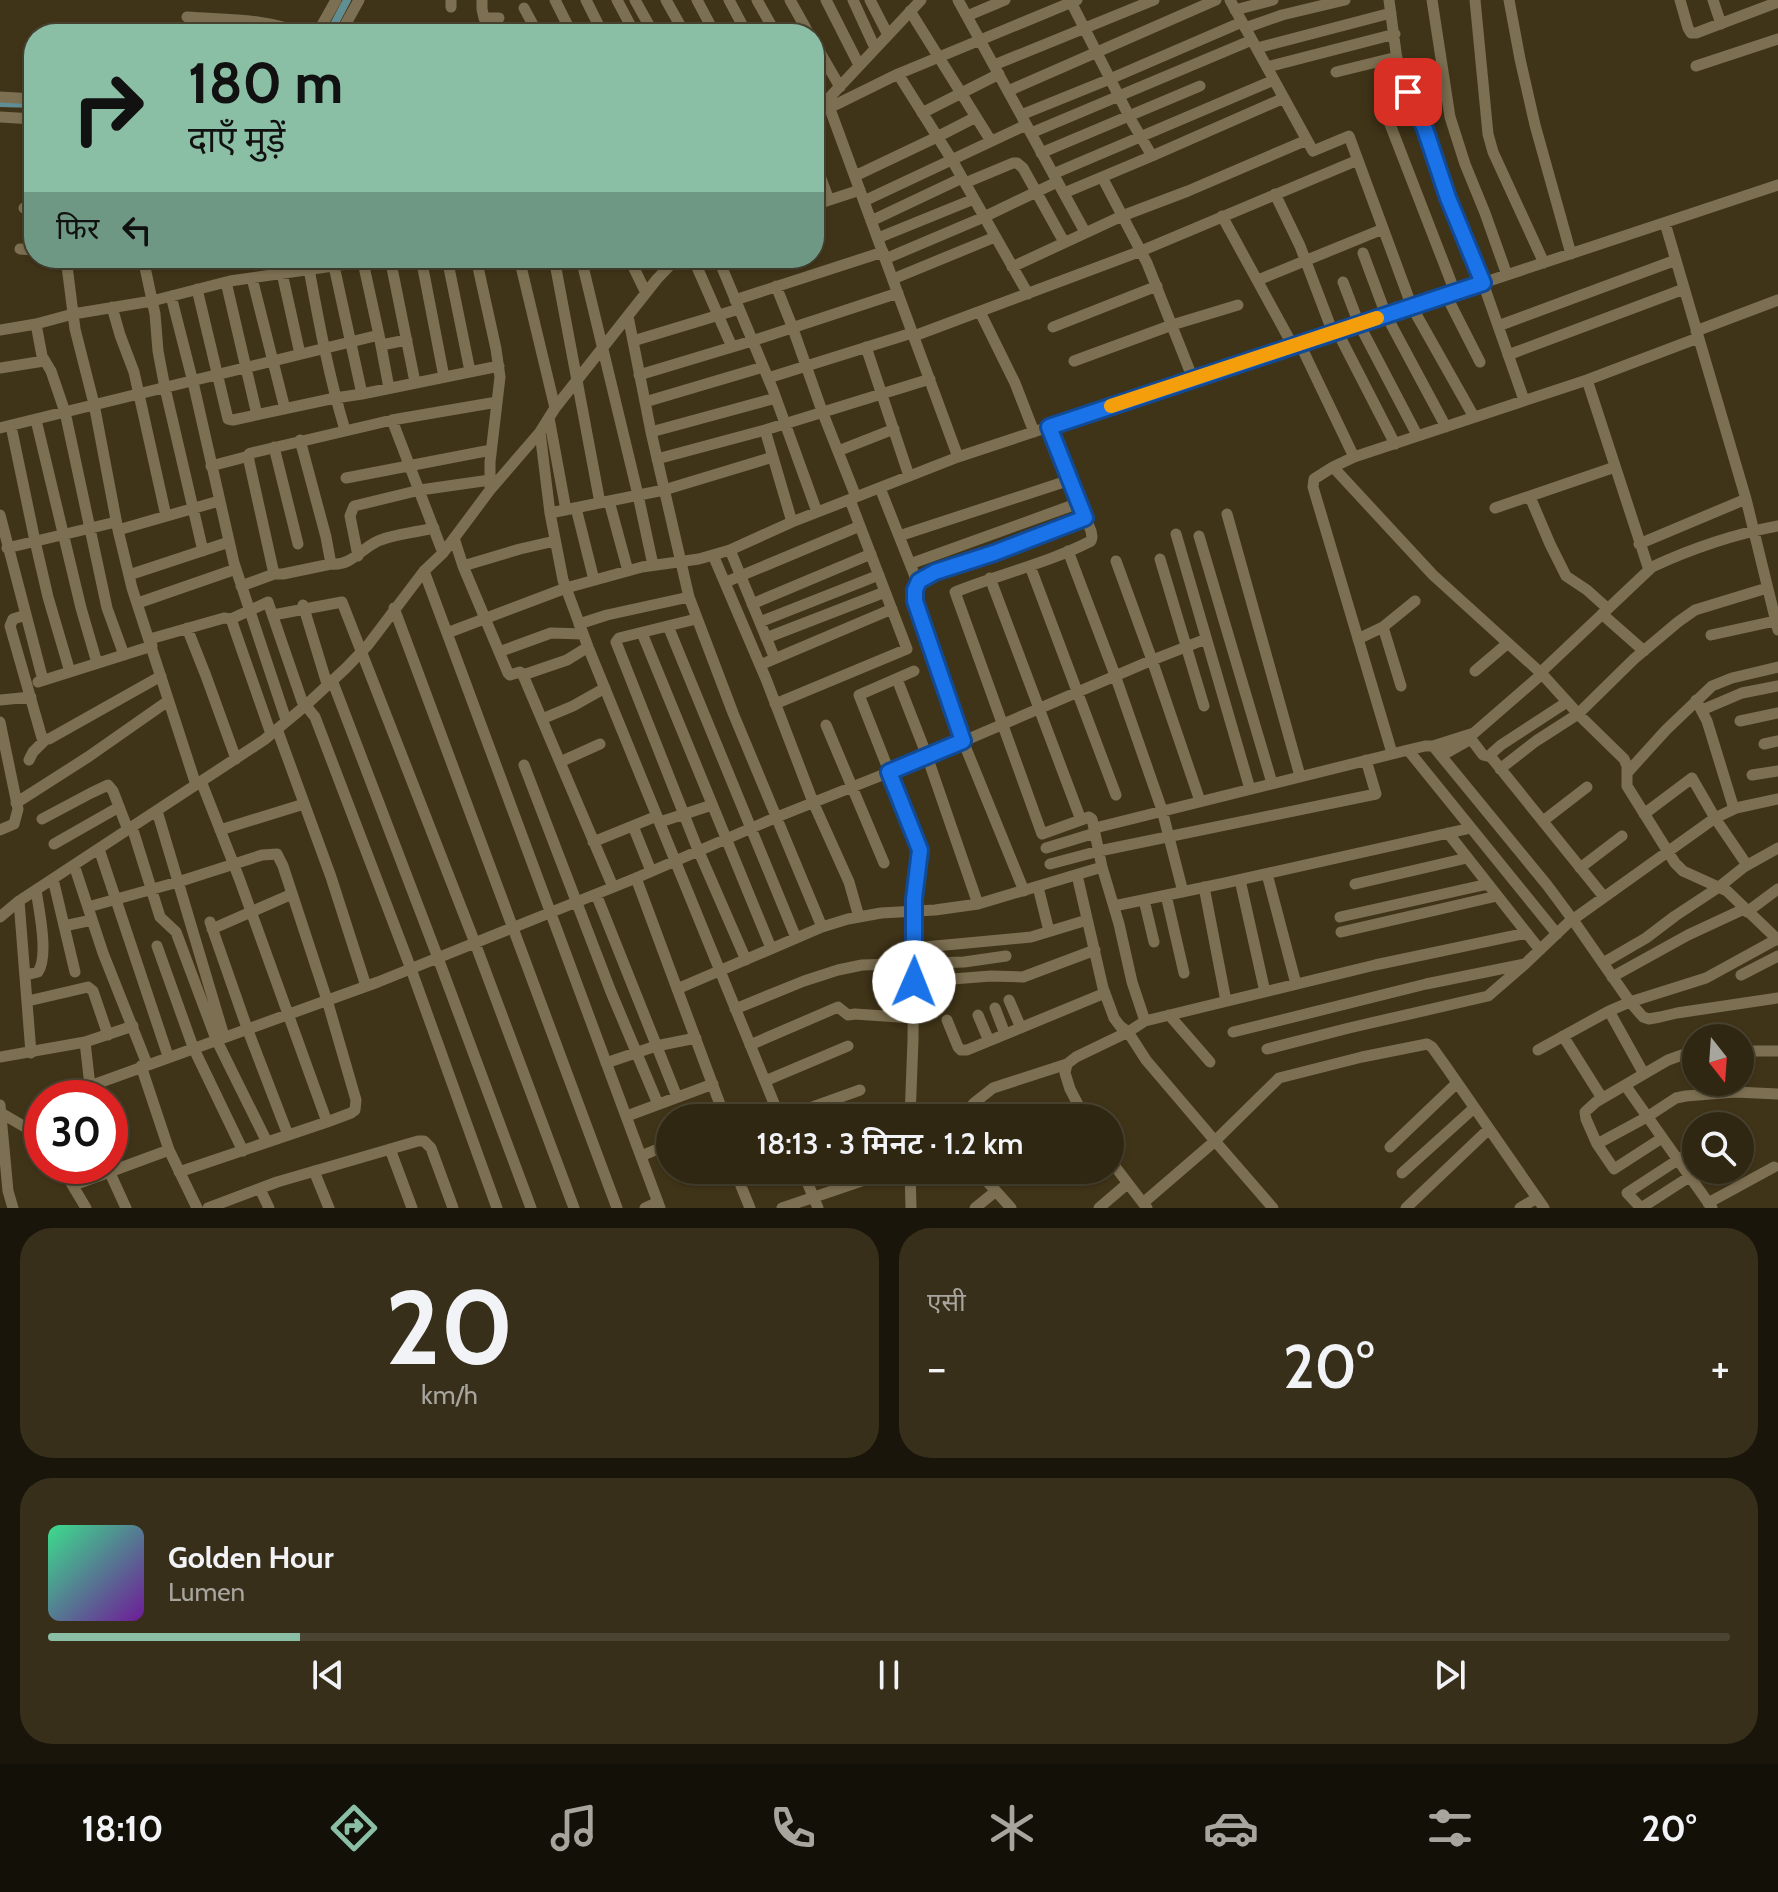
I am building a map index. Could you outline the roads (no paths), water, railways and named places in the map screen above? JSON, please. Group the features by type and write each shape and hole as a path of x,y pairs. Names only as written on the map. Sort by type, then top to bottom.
{"street":[{"path":"323,24 336,0"},
{"path":"345,24 359,0"},
{"path":"482,0 484,18 499,18"},
{"path":"555,0 567,24"},
{"path":"586,0 598,24"},
{"path":"617,0 630,24"},
{"path":"635,0 648,24"},
{"path":"666,0 679,24"},
{"path":"697,0 710,24"},
{"path":"729,0 742,24"},
{"path":"757,0 770,24"},
{"path":"790,0 803,24"},
{"path":"826,0 859,65"},
{"path":"853,0 875,48"},
{"path":"870,0 888,35"},
{"path":"824,102 921,0"},
{"path":"958,0 1085,232"},
{"path":"967,16 1005,0"},
{"path":"922,113 962,94 996,70 1154,0"},
{"path":"1008,91 1216,0"},
{"path":"1273,0 1232,5 1313,151 1349,136 1412,307 1474,417"},
{"path":"824,202 862,196 952,160 1110,79 1244,25 1345,0"},
{"path":"1389,0 1399,75 1425,129 1524,400"},
{"path":"1432,0 1450,117 1507,275"},
{"path":"1475,0 1488,134 1493,152 1544,263"},
{"path":"1509,0 1535,125 1571,254"},
{"path":"1680,0 1691,33 1702,32 1778,2"},
{"path":"1713,0 1721,24"},
{"path":"824,104 1073,1 1110,79 1152,156"},
{"path":"524,8 531,24"},
{"path":"910,11 991,141"},
{"path":"1026,124 1119,96 1254,44 1391,13"},
{"path":"187,17 264,24"},
{"path":"1267,67 1395,34"},
{"path":"1696,66 1778,39"},
{"path":"1336,72 1397,57"},
{"path":"824,59 840,87"},
{"path":"898,74 952,160 1028,294"},
{"path":"633,341 719,315 776,286 884,256 984,217 1036,192 1055,178 1141,137 1274,80"},
{"path":"1041,153 1200,86"},
{"path":"0,97 24,98"},
{"path":"1064,193 1284,98"},
{"path":"1381,101 1451,294 1480,362"},
{"path":"824,114 855,176 958,457"},
{"path":"0,117 24,118"},
{"path":"855,176 976,117"},
{"path":"1012,267 1122,216 1307,140"},
{"path":"645,402 806,366 980,312 1141,251 1358,160"},
{"path":"871,221 964,181 1017,163 1023,168 1064,242"},
{"path":"1102,177 1157,286 1193,379"},
{"path":"447,633 566,588 653,565 730,550 792,522 958,457 1778,185"},
{"path":"824,187 829,200"},
{"path":"1275,194 1307,261 1335,332 1395,444"},
{"path":"878,238 974,199"},
{"path":"1222,216 1296,345 1354,457"},
{"path":"1665,223 1746,499 1776,626 1711,635"},
{"path":"1258,280 1383,229"},
{"path":"893,279 995,237"},
{"path":"20,249 24,249"},
{"path":"1363,253 1386,315 1446,427"},
{"path":"1498,326 1676,260"},
{"path":"67,268 73,314 129,575 168,701 198,783 234,865 327,1122"},
{"path":"147,268 165,388 203,551"},
{"path":"0,330 152,301 226,282 317,268"},
{"path":"334,268 362,394"},
{"path":"364,268 389,388"},
{"path":"392,268 415,382"},
{"path":"423,268 444,377"},
{"path":"449,268 470,371"},
{"path":"478,268 499,366 490,485"},
{"path":"521,268 571,509 594,580"},
{"path":"556,268 605,502 628,571"},
{"path":"583,268 653,565"},
{"path":"634,268 646,293"},
{"path":"0,917 19,901 236,759 305,706 361,653 424,571 443,553 490,485 540,432 646,293 661,268"},
{"path":"698,268 732,347"},
{"path":"722,268 776,398 817,512"},
{"path":"309,269 335,398 345,430"},
{"path":"282,273 300,354"},
{"path":"252,278 285,409"},
{"path":"226,282 257,415"},
{"path":"1343,282 1359,324 1417,435"},
{"path":"775,704 907,649 860,526 838,451 776,286"},
{"path":"1053,327 1157,286"},
{"path":"197,289 228,419 499,366"},
{"path":"1508,355 1684,289"},
{"path":"639,375 898,293"},
{"path":"171,296 229,542 278,728"},
{"path":"1392,753 1313,487 1314,479 1354,457 1587,380 1778,300"},
{"path":"1074,361 1172,325 1238,305"},
{"path":"112,307 134,372 166,516"},
{"path":"980,312 1015,383 1034,432"},
{"path":"628,316 689,597 822,927"},
{"path":"36,324 44,361 51,371 65,412 107,608 124,655"},
{"path":"70,672 6,427 350,342 407,340"},
{"path":"866,347 909,476"},
{"path":"0,368 44,361"},
{"path":"657,459 765,430 930,379"},
{"path":"1587,380 1649,570"},
{"path":"651,432 776,398"},
{"path":"211,466 300,440 497,402"},
{"path":"36,420 62,535 97,663"},
{"path":"392,420 443,553"},
{"path":"1049,427 1091,541 955,592 1042,834 1055,881"},
{"path":"838,451 894,429"},
{"path":"765,430 792,522"},
{"path":"540,432 550,513 566,588 775,1104"},
{"path":"300,440 331,564"},
{"path":"274,447 298,544"},
{"path":"346,478 491,450"},
{"path":"249,456 274,574"},
{"path":"550,513 664,490 773,457"},
{"path":"1333,467 1433,575 1541,673 1624,759 1627,786 1683,871 1736,898 1776,936 1706,978 1630,1002 1538,1050"},
{"path":"1495,508 1615,467"},
{"path":"899,536 1070,480"},
{"path":"358,556 350,516 354,506 420,490 490,485"},
{"path":"880,488 918,584"},
{"path":"1530,497 1566,576 1587,590 1644,651"},
{"path":"1639,544 1746,499"},
{"path":"7,548 89,528 166,516 219,501"},
{"path":"910,564 1079,503"},
{"path":"1227,514 1300,776"},
{"path":"0,515 43,680"},
{"path":"1024,891 963,741 915,601 915,590 918,584 935,572 1085,518"},
{"path":"726,582 860,526"},
{"path":"1437,751 1470,737 1649,570 1671,558 1753,530 1778,526"},
{"path":"241,586 274,574 336,565 358,556 377,541 434,528"},
{"path":"1176,534 1250,789"},
{"path":"1199,536 1272,783"},
{"path":"454,538 499,652 510,675 520,672 523,675 613,887"},
{"path":"463,566 555,541"},
{"path":"129,575 229,542"},
{"path":"730,550 775,659"},
{"path":"1068,551 1162,810 1183,892"},
{"path":"752,604 871,554"},
{"path":"713,555 813,802 849,882 859,917"},
{"path":"1160,559 1204,706"},
{"path":"1116,561 1200,801"},
{"path":"1030,566 1116,795"},
{"path":"138,603 236,569"},
{"path":"424,571 659,1205 645,1208"},
{"path":"760,622 879,575"},
{"path":"990,578 1081,820"},
{"path":"1500,769 1578,714 1644,651 1695,610 1767,588"},
{"path":"766,638 885,592"},
{"path":"499,652 551,633 581,629 607,615 689,597"},
{"path":"1358,639 1383,627 1415,601"},
{"path":"0,700 30,691 43,680 124,655 187,628 231,619 268,602 305,706 315,717 411,969 497,1208"},
{"path":"273,615 342,602 574,1208"},
{"path":"304,607 531,1208"},
{"path":"394,608 617,1208"},
{"path":"760,665 892,609"},
{"path":"26,615 13,619 10,626 40,734 46,739"},
{"path":"231,619 278,728 366,986"},
{"path":"696,619 619,638 617,645 684,815 746,960"},
{"path":"668,626 796,938"},
{"path":"1383,627 1401,686"},
{"path":"187,628 236,759"},
{"path":"642,633 771,948"},
{"path":"114,1080 144,1065 366,986 513,928 1206,639"},
{"path":"1475,671 1508,643"},
{"path":"523,675 567,660 588,647"},
{"path":"1627,773 1699,705 1712,686 1778,667"},
{"path":"910,1104 914,911 920,850 859,695 914,671"},
{"path":"29,760 46,739 161,676"},
{"path":"897,679 978,904"},
{"path":"1699,705 1778,686"},
{"path":"542,719 605,688"},
{"path":"16,803 168,701"},
{"path":"1491,757 1501,745 1567,702"},
{"path":"1699,705 1707,721 1734,809"},
{"path":"1740,721 1778,713"},
{"path":"0,722 18,815 14,824 0,830"},
{"path":"826,725 884,863"},
{"path":"1470,737 1483,755 1491,757 1604,897"},
{"path":"1764,744 1778,741"},
{"path":"560,762 600,744"},
{"path":"1046,848 1162,810 1425,746 1437,751 1573,920 1643,1017 1649,1019 1778,998"},
{"path":"1408,750 1557,934"},
{"path":"1050,864 1099,851 1376,794 1366,760"},
{"path":"524,765 658,1104 713,1084"},
{"path":"1752,775 1778,771"},
{"path":"1644,814 1692,778 1747,865"},
{"path":"42,819 104,786 111,786 130,828 160,917 176,932 267,1142"},
{"path":"1543,821 1587,787"},
{"path":"1267,1049 1488,996 1573,920 1715,818 1734,809 1778,799"},
{"path":"220,830 304,804"},
{"path":"593,842 633,826 684,815 712,805"},
{"path":"54,844 119,807"},
{"path":"157,811 194,933 220,1038"},
{"path":"1042,834 1089,817 1092,819 1132,982 1145,1021"},
{"path":"633,826 651,871"},
{"path":"1114,906 1471,828"},
{"path":"1448,833 1540,950"},
{"path":"1580,868 1622,836"},
{"path":"1603,963 1646,938 1747,865 1778,848"},
{"path":"99,849 168,1056"},
{"path":"88,907 262,855 277,854 283,866 327,1000 355,1110 179,1172"},
{"path":"1355,884 1467,858"},
{"path":"74,865 103,953 133,1026 169,1150 197,1208"},
{"path":"677,989 822,927 859,917 978,904 1102,867"},
{"path":"1267,874 1296,984"},
{"path":"1077,875 1105,993 1114,1018 1128,1032 1146,1060 1273,1208"},
{"path":"636,878 720,1104"},
{"path":"53,879 75,972"},
{"path":"1240,880 1265,992"},
{"path":"1340,917 1488,884"},
{"path":"1038,887 1049,931"},
{"path":"1204,887 1226,1001"},
{"path":"1612,977 1688,935 1746,910 1778,889"},
{"path":"26,975 38,972 42,966 36,890"},
{"path":"288,1135 211,925 292,894"},
{"path":"596,894 677,1097"},
{"path":"1166,895 1184,973"},
{"path":"1341,932 1497,896"},
{"path":"1144,900 1154,942"},
{"path":"19,901 31,1053"},
{"path":"64,926 92,920"},
{"path":"914,948 1011,941 1087,920"},
{"path":"176,932 194,933"},
{"path":"973,1104 993,1088 1067,1064 1145,1021 1375,965 1527,933"},
{"path":"157,946 193,1047 243,1151"},
{"path":"914,982 991,976 1023,977 1095,950"},
{"path":"735,1009 838,970 862,965 964,962 1006,956"},
{"path":"1741,975 1778,956"},
{"path":"1233,1032 1426,984 1525,964"},
{"path":"28,1001 88,987 93,991 108,1035"},
{"path":"947,1020 961,1050 967,1050 1105,993"},
{"path":"1009,1000 1021,1028"},
{"path":"750,1045 838,1007 848,1015 913,1018"},
{"path":"995,1008 1005,1034"},
{"path":"1609,1011 1644,1074"},
{"path":"978,1015 989,1041"},
{"path":"1169,1015 1210,1062"},
{"path":"0,1057 85,1042 133,1026"},
{"path":"1563,1036 1602,1098"},
{"path":"606,1063 656,1046 696,1038"},
{"path":"85,1042 89,1080"},
{"path":"1124,1180 1145,1206 1279,1078 1427,1044 1436,1052 1540,1203 1520,1208"},
{"path":"765,1081 848,1046"},
{"path":"1754,1051 1778,1051"},
{"path":"1662,1138 1614,1169 1597,1144 1585,1112 1602,1098 1682,1055"},
{"path":"1067,1064 1065,1073 1078,1104"},
{"path":"1390,1147 1457,1083"},
{"path":"1625,1085 1682,1163"},
{"path":"820,1104 860,1090"},
{"path":"1597,1144 1676,1098 1735,1092 1778,1094"},
{"path":"627,1116 656,1105"},
{"path":"1402,1173 1474,1108"},
{"path":"1,1109 24,1125"},
{"path":"1,1109 8,1191 13,1208"},
{"path":"1406,1208 1489,1129"},
{"path":"208,1208 314,1171 424,1141 428,1144 453,1208"},
{"path":"390,1149 412,1208"},
{"path":"128,1166 169,1150"},
{"path":"641,1156 656,1150"},
{"path":"1682,1156 1627,1193 1641,1208 1682,1181"},
{"path":"1700,1184 1710,1205 1774,1167"},
{"path":"314,1171 329,1208"},
{"path":"115,1184 126,1208"},
{"path":"741,1184 750,1208"},
{"path":"808,1184 816,1203"},
{"path":"782,1208 816,1203 861,1184"},
{"path":"910,1184 911,1208"},
{"path":"990,1184 1011,1208"},
{"path":"1099,1208 1127,1184"},
{"path":"74,1185 86,1208"},
{"path":"260,1189 269,1208"},
{"path":"975,1208 996,1191"}],"waterway":[{"path":"334,24 347,0"},
{"path":"0,103 24,104"}]}
